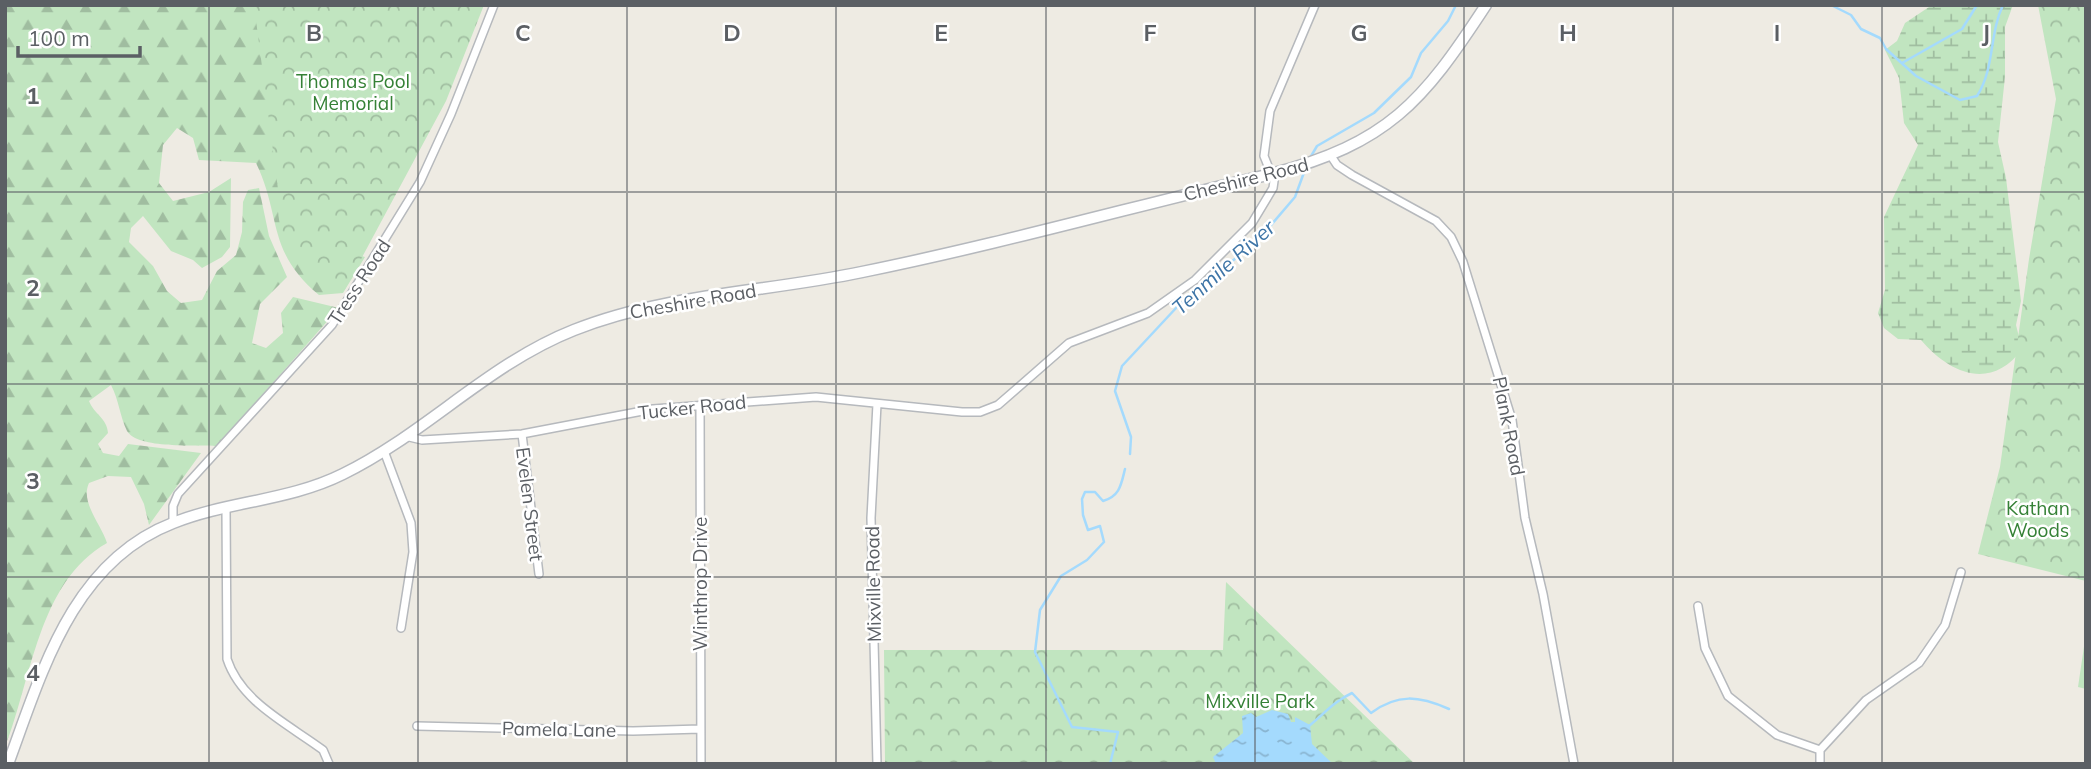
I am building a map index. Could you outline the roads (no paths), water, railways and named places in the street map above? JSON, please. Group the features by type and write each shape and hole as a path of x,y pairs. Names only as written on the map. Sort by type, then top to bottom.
{"main road":[{"name":"Cheshire Road","path":"8,764 56,640 77,600 103,570 133,544 173,522 299,492 342,474 384,451 502,366 563,334 617,314 862,272 1271,174 1331,156 1380,129 1414,102 1432,84 1486,5"}],"street":[{"name":"Tress Road","path":"173,522 173,506 178,494 332,325 388,238 420,182 452,114 494,5"},
{"path":"1271,174 1264,156 1265,127 1315,5"},
{"name":"Plank Road","path":"1331,156 1337,165 1352,175 1436,221 1451,237 1463,261 1512,420 1525,518 1543,594 1574,764"},
{"name":"Tucker Road","path":"405,435 422,440 522,434 653,409 816,397 980,412 998,405 1069,343 1148,313 1195,280 1252,223 1273,188 1271,174"},
{"name":"Mixville Road","path":"877,404 871,518 877,764"},
{"name":"Winthrop Drive","path":"700,405 701,764"},
{"name":"Evelen Street","path":"522,434 539,574"},
{"path":"384,451 411,523 413,552 401,628"},
{"path":"226,509 227,659 234,678 246,694 323,750 329,764"},
{"path":"1820,764 1820,750 1866,701 1919,663 1945,625 1961,572"},
{"path":"1698,606 1705,648 1728,696 1777,735 1820,750"},
{"name":"Pamela Lane","path":"417,726 633,731 701,729"}],"water":[{"path":"1272,710 1288,714 1291,722 1295,722 1295,717 1310,725 1312,744 1333,764 1216,764 1213,757 1243,733 1242,716 1251,713 1256,717"}],"waterway":[{"name":"Tenmile River","path":"1310,158 1317,146 1374,113 1411,77 1421,53 1448,21 1456,5"},
{"path":"1831,5 1851,15 1861,29 1880,38 1886,49 1916,76 1960,100 1977,96 1983,85 2003,5"},
{"path":"1902,63 1962,29 1977,5"},
{"name":"Tenmile River","path":"1130,454 1131,437 1115,391 1122,366 1177,307 1260,238 1295,197 1306,167"},
{"name":"Tenmile River","path":"1110,764 1118,732 1072,727 1035,652 1040,610 1061,576 1087,560 1104,542 1100,526 1088,530 1083,515 1082,499 1085,492 1095,492 1103,501 1109,499 1119,489 1125,469"},
{"path":"1309,726 1334,704 1352,693 1371,713 1390,702 1409,699 1428,701 1449,709"}],"park label":[{"name":"Thomas Pool Memorial","path":"353,92"},
{"name":"Kathan Woods","path":"2038,519"},
{"name":"Mixville Park","path":"1260,701"}]}
